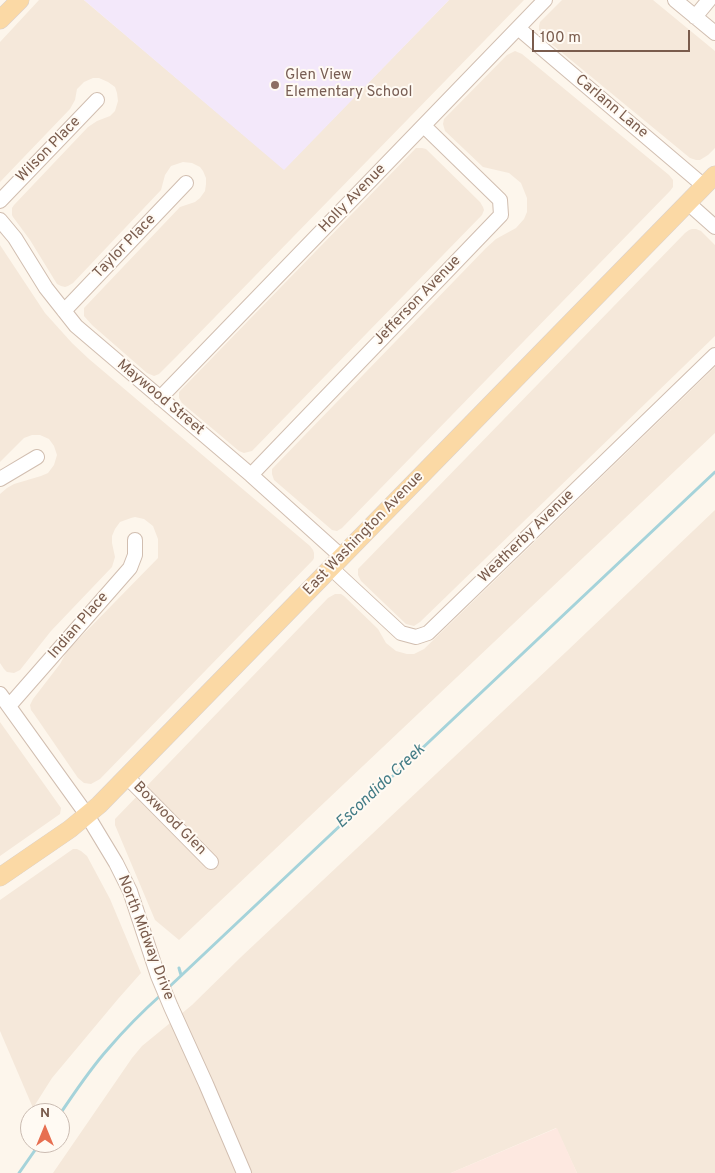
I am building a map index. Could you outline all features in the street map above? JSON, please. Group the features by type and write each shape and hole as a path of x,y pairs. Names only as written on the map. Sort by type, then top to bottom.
{"main road":[{"path":"0,20 20,0"},
{"name":"East Washington Avenue","path":"0,877 70,829 99,805 709,180"}],"street":[{"name":"Holly Avenue","path":"160,398 544,0"},
{"path":"675,0 715,33"},
{"path":"695,17 709,0"},
{"name":"Carlann Lane","path":"518,28 709,180"},
{"name":"Wilson Place","path":"0,201 97,100"},
{"name":"Jefferson Avenue","path":"251,475 501,214 500,200 424,126"},
{"name":"Taylor Place","path":"64,311 186,183"},
{"path":"688,202 715,227"},
{"name":"Maywood Street","path":"0,220 15,238 46,288 76,326 251,475 337,562"},
{"name":"Weatherby Avenue","path":"337,562 401,634 416,637 428,634 715,355"},
{"path":"0,479 37,457"},
{"name":"Indian Place","path":"9,706 130,568 135,554 135,540"},
{"name":"North Midway Drive","path":"0,694 87,815 116,863 130,891 158,976 244,1173"},
{"name":"Boxwood Glen","path":"127,777 211,862"}],"shaded area":[{"path":"39,0 84,0 284,169 449,0 524,0 177,356 159,374 154,376 147,373 92,325 84,316 84,308 180,207 195,202 200,198 205,191 206,178 200,167 192,163 183,162 171,166 165,175 161,190 73,283 65,287 57,284 30,240 13,217 12,208 88,127 110,116 115,111 118,101 115,87 108,82 99,78 93,78 84,82 77,89 75,100 70,109 0,182 0,42"},
{"name":"Glen View Elementary School","path":"84,0 449,0 284,170"},
{"path":"562,0 653,0 715,51 715,148 708,155 700,160 690,158 543,37 539,30 540,22"},
{"path":"515,51 522,54 669,175 673,180 673,187 342,528 337,531 332,530 274,480 272,469 486,248 496,239 516,228 524,219 527,212 527,198 521,183 509,173 483,167 445,131 443,124 444,119 507,55"},
{"path":"416,148 426,149 480,202 484,210 482,215 252,451 244,453 239,451 182,403 179,398 179,392"},
{"path":"692,229 701,231 715,245 715,336 420,622 414,626 406,624 361,581 358,569 685,233"},
{"path":"0,245 45,313 72,343 310,546 314,553 313,560 100,779 91,784 84,783 78,778 31,710 30,705 60,664 67,651 158,558 158,539 153,526 144,519 135,517 120,522 112,536 115,557 112,567 51,631 20,670 14,673 7,672 4,669 0,663 0,494 14,484 48,473 54,465 57,455 49,439 40,435 32,435 24,438 0,462"},
{"path":"715,367 715,433 179,940 155,920 115,825 115,819 328,598 335,594 344,596 378,629 386,643 396,651 414,654 424,649"},
{"path":"715,510 715,1173 577,1173 556,1128 451,1173 53,1173 67,1153 70,1153 70,1148 142,1046 192,1005"},
{"path":"0,722 61,808 60,814 0,856"},
{"path":"73,849 81,851 87,856 110,899 141,973 52,1078 36,1103 31,1103 0,1031 0,900"},
{"path":"557,1128 577,1173 451,1173"}],"waterway":[{"name":"Escondido Creek","path":"168,988 715,472"},
{"name":"Escondido Creek","path":"179,968 181,975"},
{"name":"Escondido Creek","path":"68,1103 101,1057 162,994"},
{"name":"Escondido Creek","path":"19,1173 33,1153"}],"place":[{"name":"Glen View Elementary School","path":"275,85"}]}
